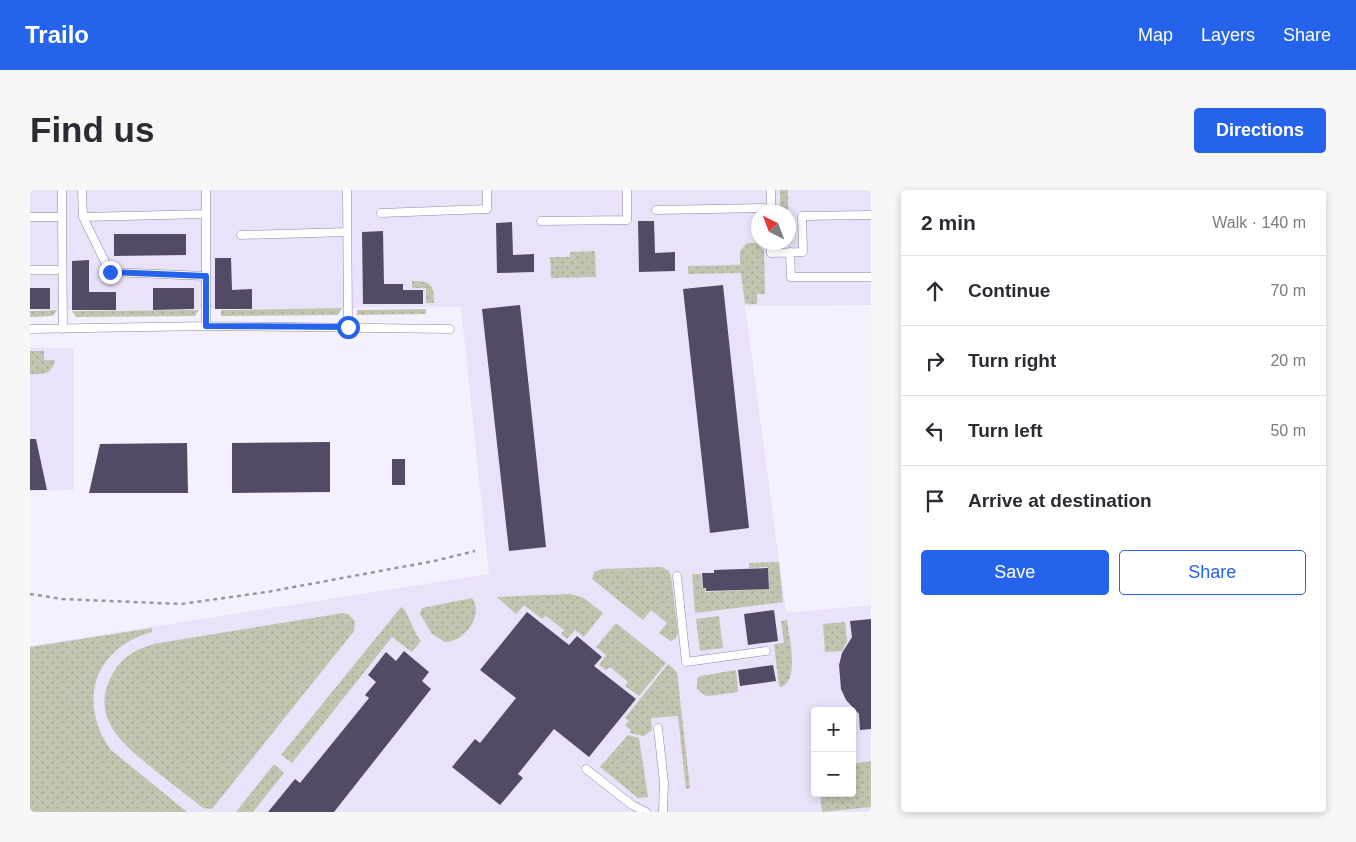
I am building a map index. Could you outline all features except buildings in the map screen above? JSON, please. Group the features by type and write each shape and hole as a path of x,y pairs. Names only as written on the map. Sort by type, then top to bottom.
{"lane":[{"path":"62,190 63,329"},
{"path":"82,190 83,217 110,272 206,276"},
{"path":"206,190 206,326"},
{"path":"347,190 348,327"},
{"path":"381,213 486,209 487,190"},
{"path":"541,221 627,220 627,190"},
{"path":"770,190 771,205"},
{"path":"656,210 751,210"},
{"path":"83,217 206,214"},
{"path":"771,250 771,253 803,252 802,216 871,215"},
{"path":"30,217 62,217"},
{"path":"241,235 347,232"},
{"path":"790,252 791,277 871,277"},
{"path":"30,270 62,270"},
{"path":"30,329 206,326 450,329"},
{"path":"677,576 686,662 766,651"},
{"path":"658,728 664,783 663,812"},
{"path":"586,769 632,805 646,812"}],"path":[{"path":"30,594 62,599 180,604 267,592 434,561 475,551"}],"shaded area":[{"path":"30,190 871,190 871,305 745,306 786,613 871,605 871,812 30,812 30,646 489,574 461,307 30,310"},
{"path":"30,348 74,348 74,490 30,491"}],"green space":[{"path":"780,190 788,190 788,205 780,205"},
{"path":"747,243 751,243 751,250 764,250 765,294 757,294 757,304 745,304 741,273 688,274 688,266 740,265 740,251"},
{"path":"595,251 596,277 551,278 550,257 570,257 570,252"},
{"path":"412,281 430,285 434,303 426,303 426,288 412,288"},
{"path":"342,308 338,315 221,316 221,310"},
{"path":"426,309 426,314 357,315 357,310"},
{"path":"57,310 53,316 30,317 30,311"},
{"path":"199,310 195,316 76,317 72,311"},
{"path":"30,351 44,351 44,360 55,360 52,369 43,374 30,374"},
{"path":"779,562 783,602 695,613 692,574 701,574 702,588 705,588 705,592 769,589 768,567 749,568 749,563"},
{"path":"662,567 669,571 671,576 678,633 676,638 671,641 659,633 667,623 651,610 643,620 592,579 594,572 602,569"},
{"path":"570,594 584,598 603,613 584,637 575,630 567,639 561,634 564,630 546,616 542,619 524,605 516,614 497,597"},
{"path":"472,598 476,612 474,620 465,633 452,641 445,642 432,634 420,614 422,608"},
{"path":"401,607 406,612 421,641 412,652 392,637 292,763 281,755"},
{"path":"343,613 348,614 355,621 354,631 212,809 203,808 134,753 115,732 108,720 105,707 105,693 111,677 120,664 137,650 159,643"},
{"path":"719,616 723,648 700,651 696,619"},
{"path":"787,620 792,667 787,683 781,687 779,686 774,644 784,643 781,621"},
{"path":"845,622 847,641 842,651 825,652 823,624"},
{"path":"616,623 666,663 639,696 625,686 628,682 610,667 606,670 599,665 606,655 596,647"},
{"path":"152,628 152,632 132,639 117,650 105,663 97,679 94,696 95,713 100,732 111,750 187,812 30,812 30,647"},
{"path":"668,664 677,672 690,788 686,789 678,716 651,718 652,730 644,736 629,733 631,730 625,725 629,721 625,718"},
{"path":"736,670 738,692 709,696 704,695 697,689 697,679 700,676"},
{"path":"628,735 639,738 648,797 638,798 600,767"},
{"path":"871,761 871,807 822,812 820,797 856,797 856,763"},
{"path":"274,764 284,773 253,812 236,812"}],"route":[{"path":"110,272 206,276 206,326 348,327"}]}
